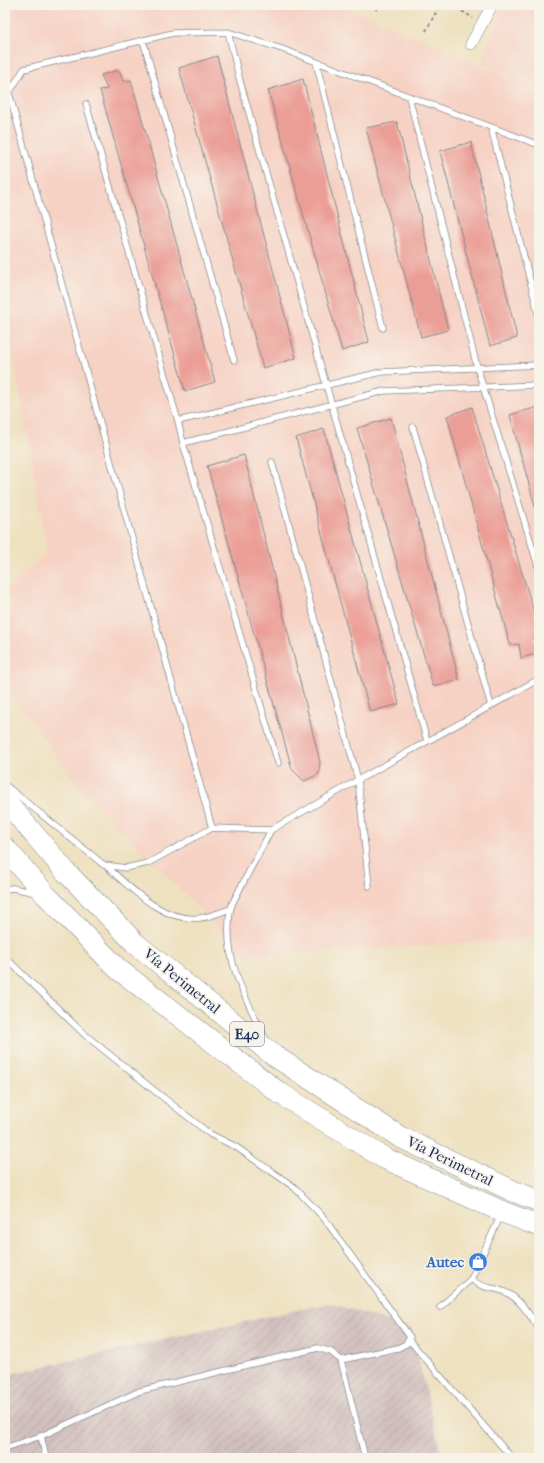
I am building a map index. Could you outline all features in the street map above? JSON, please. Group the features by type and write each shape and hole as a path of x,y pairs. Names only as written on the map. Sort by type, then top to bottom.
{"highway":[{"name":"Vía Perimetral","path":"5,800 66,872 136,944 273,1055 400,1137 513,1191 539,1201"},
{"name":"Vía Perimetral","path":"5,848 46,895 118,969 278,1092 384,1158 503,1212 539,1226"}],"street":[{"path":"471,44 492,5"}],"lane":[{"path":"228,32 240,81 427,741"},
{"path":"212,828 9,93 24,69 173,33 228,32 282,49 539,145"},
{"path":"143,40 234,360"},
{"path":"316,62 383,328"},
{"path":"409,96 483,387 539,569"},
{"path":"86,104 178,421 183,443 278,763"},
{"path":"491,127 539,316"},
{"path":"178,421 381,372 539,364"},
{"path":"183,443 384,391 539,384"},
{"path":"412,427 491,706"},
{"path":"272,462 358,780 369,886"},
{"path":"273,1055 236,975 228,937 230,908 271,830 539,679"},
{"path":"5,786 104,864 131,889 157,908 178,917 200,918 230,908"},
{"path":"104,864 126,868 148,863 212,828 271,830"},
{"path":"5,889 12,888 46,895"},
{"path":"7,959 84,1034 155,1091 210,1134 236,1147 294,1188 323,1217 390,1311 409,1334 409,1340 512,1458"},
{"path":"440,1307 471,1279 503,1212"},
{"path":"471,1279 477,1284 504,1291 514,1297 539,1328"},
{"path":"341,1360 398,1348 409,1340"},
{"path":"5,1448 41,1436 140,1391 318,1348 332,1352 341,1360 365,1458"},
{"path":"41,1436 46,1458"}],"path":[{"path":"376,10 379,5"},
{"path":"426,31 440,5"},
{"path":"452,5 482,23"}],"shaded area":[{"path":"5,5 343,5 486,68 539,86 539,934 521,940 245,956 79,786 5,686 5,621 14,606 5,595 5,591 47,552 5,306"},
{"path":"506,5 539,5 539,83 481,64 492,32"},
{"path":"329,1303 411,1328 442,1458 5,1458 5,1375"}],"building":[{"path":"217,56 296,358 263,368 179,68"},
{"path":"119,70 124,81 131,80 215,382 185,391 100,90 107,89 101,75"},
{"path":"303,79 369,342 342,351 268,90"},
{"path":"397,122 448,330 421,337 366,128"},
{"path":"471,142 517,338 490,346 440,151"},
{"path":"472,407 539,629 539,637 534,638 539,649 539,653 521,658 519,644 510,645 447,416"},
{"path":"538,407 539,410 539,521 510,415"},
{"path":"391,418 459,680 433,686 357,428"},
{"path":"324,429 399,704 370,712 296,438"},
{"path":"244,455 320,762 319,774 304,781 292,769 207,466"}],"place":[{"name":"Autec","path":"478,1262"}]}
